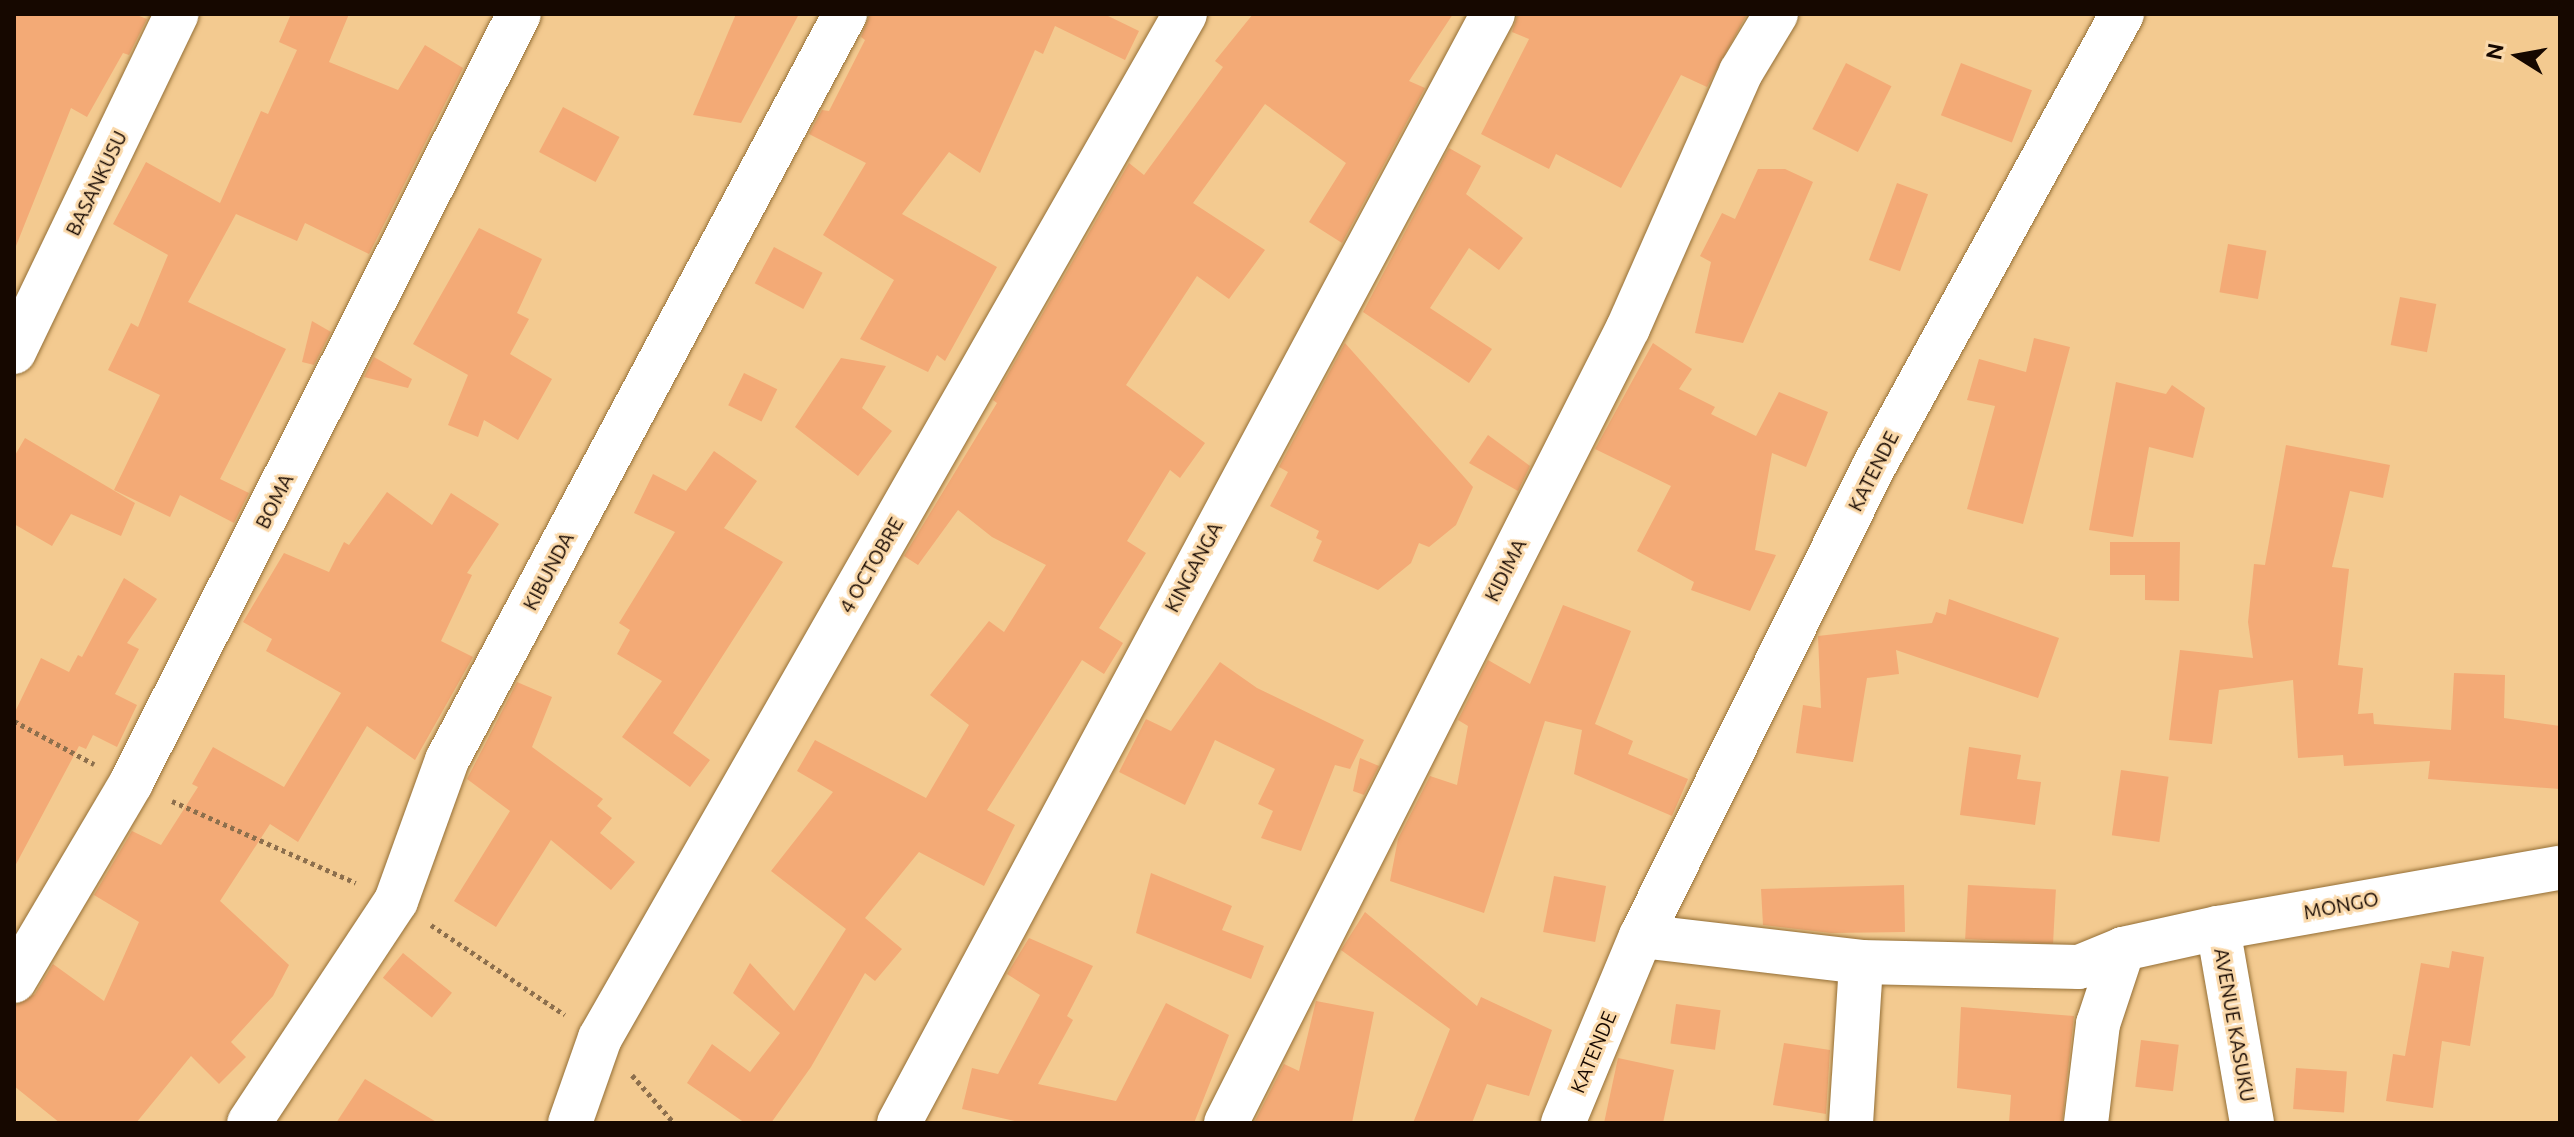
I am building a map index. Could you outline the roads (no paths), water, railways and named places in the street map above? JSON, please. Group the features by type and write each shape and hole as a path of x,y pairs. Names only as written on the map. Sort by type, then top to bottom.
{"street":[{"name":"BASANKUSU","path":"14,352 177,14"},
{"name":"BOMA","path":"14,981 131,783 519,14"},
{"name":"KIBUNDA","path":"249,1123 396,901 447,760 845,14"},
{"name":"4 OCTOBRE","path":"570,1123 600,1038 1185,14"},
{"name":"KINGANGA","path":"899,1123 1493,14"},
{"name":"KIDIMA","path":"1226,1123 1628,328 1741,72 1776,14"},
{"name":"KATENDE","path":"1563,1123 1641,936 1874,466 2122,14"},
{"name":"MONGO","path":"2123,949 2218,928 2560,868"},
{"name":"AVENUE KASUKU","path":"2218,928 2252,1123"},
{"path":"1641,936 1861,962 2079,967 2123,949"},
{"path":"2086,1123 2098,1024 2123,949"},
{"path":"1851,1123 1861,962"}]}
